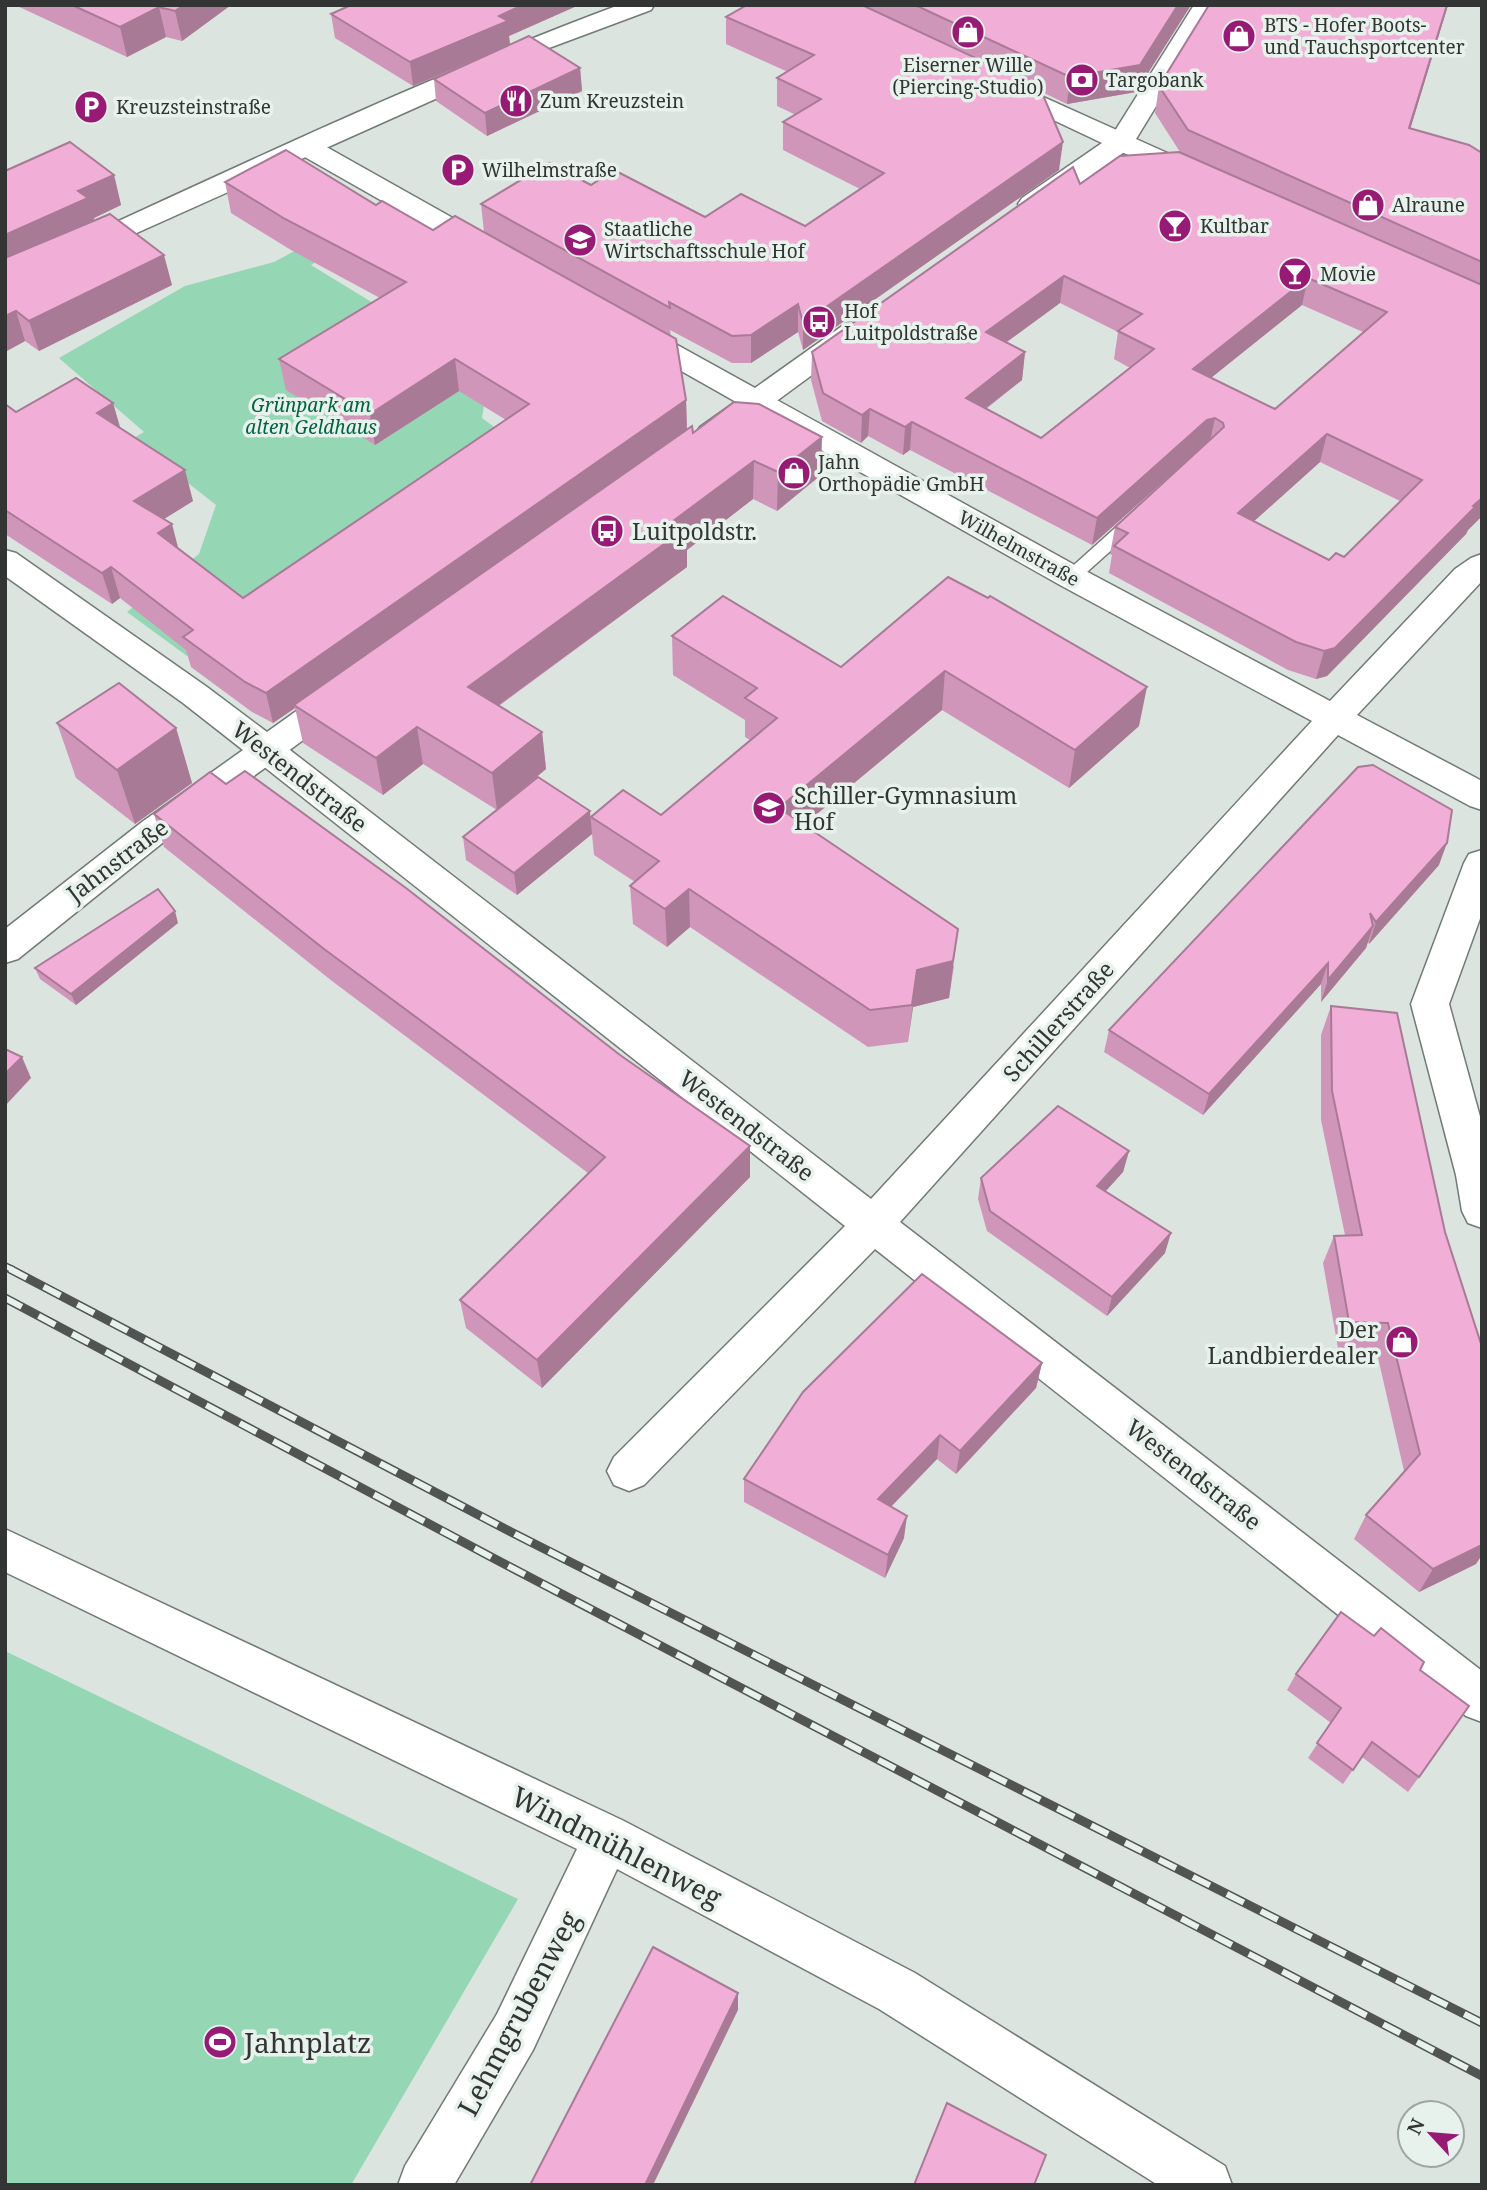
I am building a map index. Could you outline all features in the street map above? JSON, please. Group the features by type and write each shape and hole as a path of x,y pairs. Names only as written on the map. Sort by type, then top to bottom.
{"street":[{"path":"5,284 305,146 540,43 641,5"},
{"path":"1012,218 1121,142 1206,5"},
{"path":"974,74 1221,188"},
{"path":"305,146 510,262"},
{"path":"689,449 879,313"},
{"name":"Wilhelmstraße","path":"606,316 1071,577 1482,797"},
{"name":"Westendstraße","path":"5,560 195,695 265,749 1482,1700"},
{"name":"Schillerstraße","path":"629,1471 874,1223 1334,718 1465,577 1482,565"},
{"name":"Jahnstraße","path":"5,949 79,888 265,749 366,678"},
{"path":"1482,863 1430,1004 1476,1175 1482,1211"},
{"name":"Windmühlenweg","path":"5,1550 607,1838 897,1991 1206,2185"},
{"name":"Lehmgrubenweg","path":"424,2185 515,2032 607,1838"}],"lane":[{"path":"1071,577 1141,513"}],"green space":[{"name":"Grünpark am alten Geldhaus","path":"366,213 376,227 311,265 489,374 482,418 509,438 187,656 127,612 199,554 216,505 169,468 78,472 144,432 59,358 185,286 274,262"},
{"name":"Jahnplatz","path":"5,1651 518,1899 351,2185 5,2185"}],"building":[{"path":"72,5 184,5 175,11 159,7 120,27"},
{"path":"351,5 523,5 499,16 508,21 410,62 331,14"},
{"path":"747,5 862,5 1040,88 1063,142 803,323 798,304 751,335 732,336 669,302 670,308 481,204 549,163 591,185 614,170 705,217 741,194 805,226 884,173 783,122 821,99 777,78 814,55 726,17"},
{"path":"915,5 1178,5 1140,65 1070,77"},
{"path":"1209,5 1447,5 1409,128 1469,145 1482,153 1482,262 1188,130 1159,86"},
{"path":"529,36 580,68 485,113 434,79"},
{"path":"70,142 114,175 78,191 88,198 5,235 5,171"},
{"path":"286,150 376,205 382,201 433,230 455,216 676,339 686,400 266,693 245,682 183,637 193,630 111,567 102,573 5,510 5,404 16,412 76,378 113,403 97,413 185,470 134,501 172,524 158,533 243,598 529,404 455,359 370,414 279,359 406,282 285,219 225,182"},
{"path":"1179,152 1482,285 1482,498 1335,648 1324,651 1296,642 1114,546 1128,533 1115,527 1224,427 1223,423 1215,418 1207,420 1097,518 912,422 905,427 870,409 862,415 823,393 812,352 1073,167 1080,184 1120,156","holes":["1064,276 1142,314 1118,331 1154,349 1041,438 966,398 1025,352 986,332","1308,278 1387,312 1275,409 1193,369","1327,434 1422,480 1344,557 1336,553 1329,560 1238,513"]},
{"path":"110,214 164,255 29,321 16,311 5,316 5,258"},
{"path":"734,402 759,404 822,437 778,472 754,461 673,521 686,528 468,687 542,732 492,773 417,727 376,758 294,705 692,426 693,433"},
{"path":"948,577 988,598 990,596 1147,687 1075,750 945,671 779,808 958,929 953,961 917,970 912,1005 870,1010 689,889 665,909 630,886 659,861 591,817 623,790 661,815 777,718 745,698 757,688 672,636 723,596 841,667"},
{"path":"119,683 176,728 117,770 57,723"},
{"path":"1373,765 1452,810 1447,843 1376,922 1370,913 1373,926 1328,980 1328,963 1209,1094 1109,1030 1358,767"},
{"path":"245,771 406,888 620,1055 750,1146 537,1360 460,1300 605,1157 324,949 154,814 210,772 226,784"},
{"path":"538,777 590,811 514,873 463,837"},
{"path":"158,889 175,911 71,994 35,968"},
{"path":"1331,1006 1397,1013 1445,1232 1482,1347 1482,1545 1433,1569 1366,1515 1420,1454 1388,1323 1349,1322 1334,1236 1362,1235 1332,1091"},
{"path":"5,1049 22,1057 5,1074"},
{"path":"1058,1106 1129,1151 1097,1186 1171,1233 1112,1297 990,1211 981,1178"},
{"path":"922,1274 1042,1363 960,1451 940,1435 878,1499 907,1516 888,1555 744,1479 803,1392"},
{"path":"1341,1612 1374,1636 1381,1628 1424,1662 1420,1670 1469,1706 1419,1777 1372,1742 1353,1770 1317,1743 1341,1708 1296,1674"},
{"path":"653,1947 738,1993 645,2185 530,2185"},
{"path":"947,2103 1046,2155 1034,2185 914,2185"}],"railway":[{"path":"5,1266 13,1270"},
{"path":"10,1269 511,1532 1482,2023"},
{"path":"5,1298 495,1559 1482,2076"}],"place":[{"name":"Eiserner Wille (Piercing-Studio)","path":"968,32"},
{"name":"BTS - Hofer Boots- und Tauchsportcenter","path":"1239,36"},
{"name":"Targobank","path":"1082,80"},
{"name":"Zum Kreuzstein","path":"516,101"},
{"name":"Kreuzsteinstraße","path":"91,107"},
{"name":"Wilhelmstraße","path":"458,170"},
{"name":"Alraune","path":"1368,205"},
{"name":"Kultbar","path":"1175,226"},
{"name":"Staatliche Wirtschaftsschule Hof","path":"580,240"},
{"name":"Movie","path":"1295,274"},
{"name":"Hof Luitpoldstraße","path":"819,322"},
{"name":"Jahn Orthopädie GmbH","path":"794,473"},
{"name":"Luitpoldstr.","path":"607,531"},
{"name":"Schiller-Gymnasium Hof","path":"769,808"},
{"name":"Der Landbierdealer","path":"1402,1342"},
{"name":"Jahnplatz","path":"220,2042"}]}
